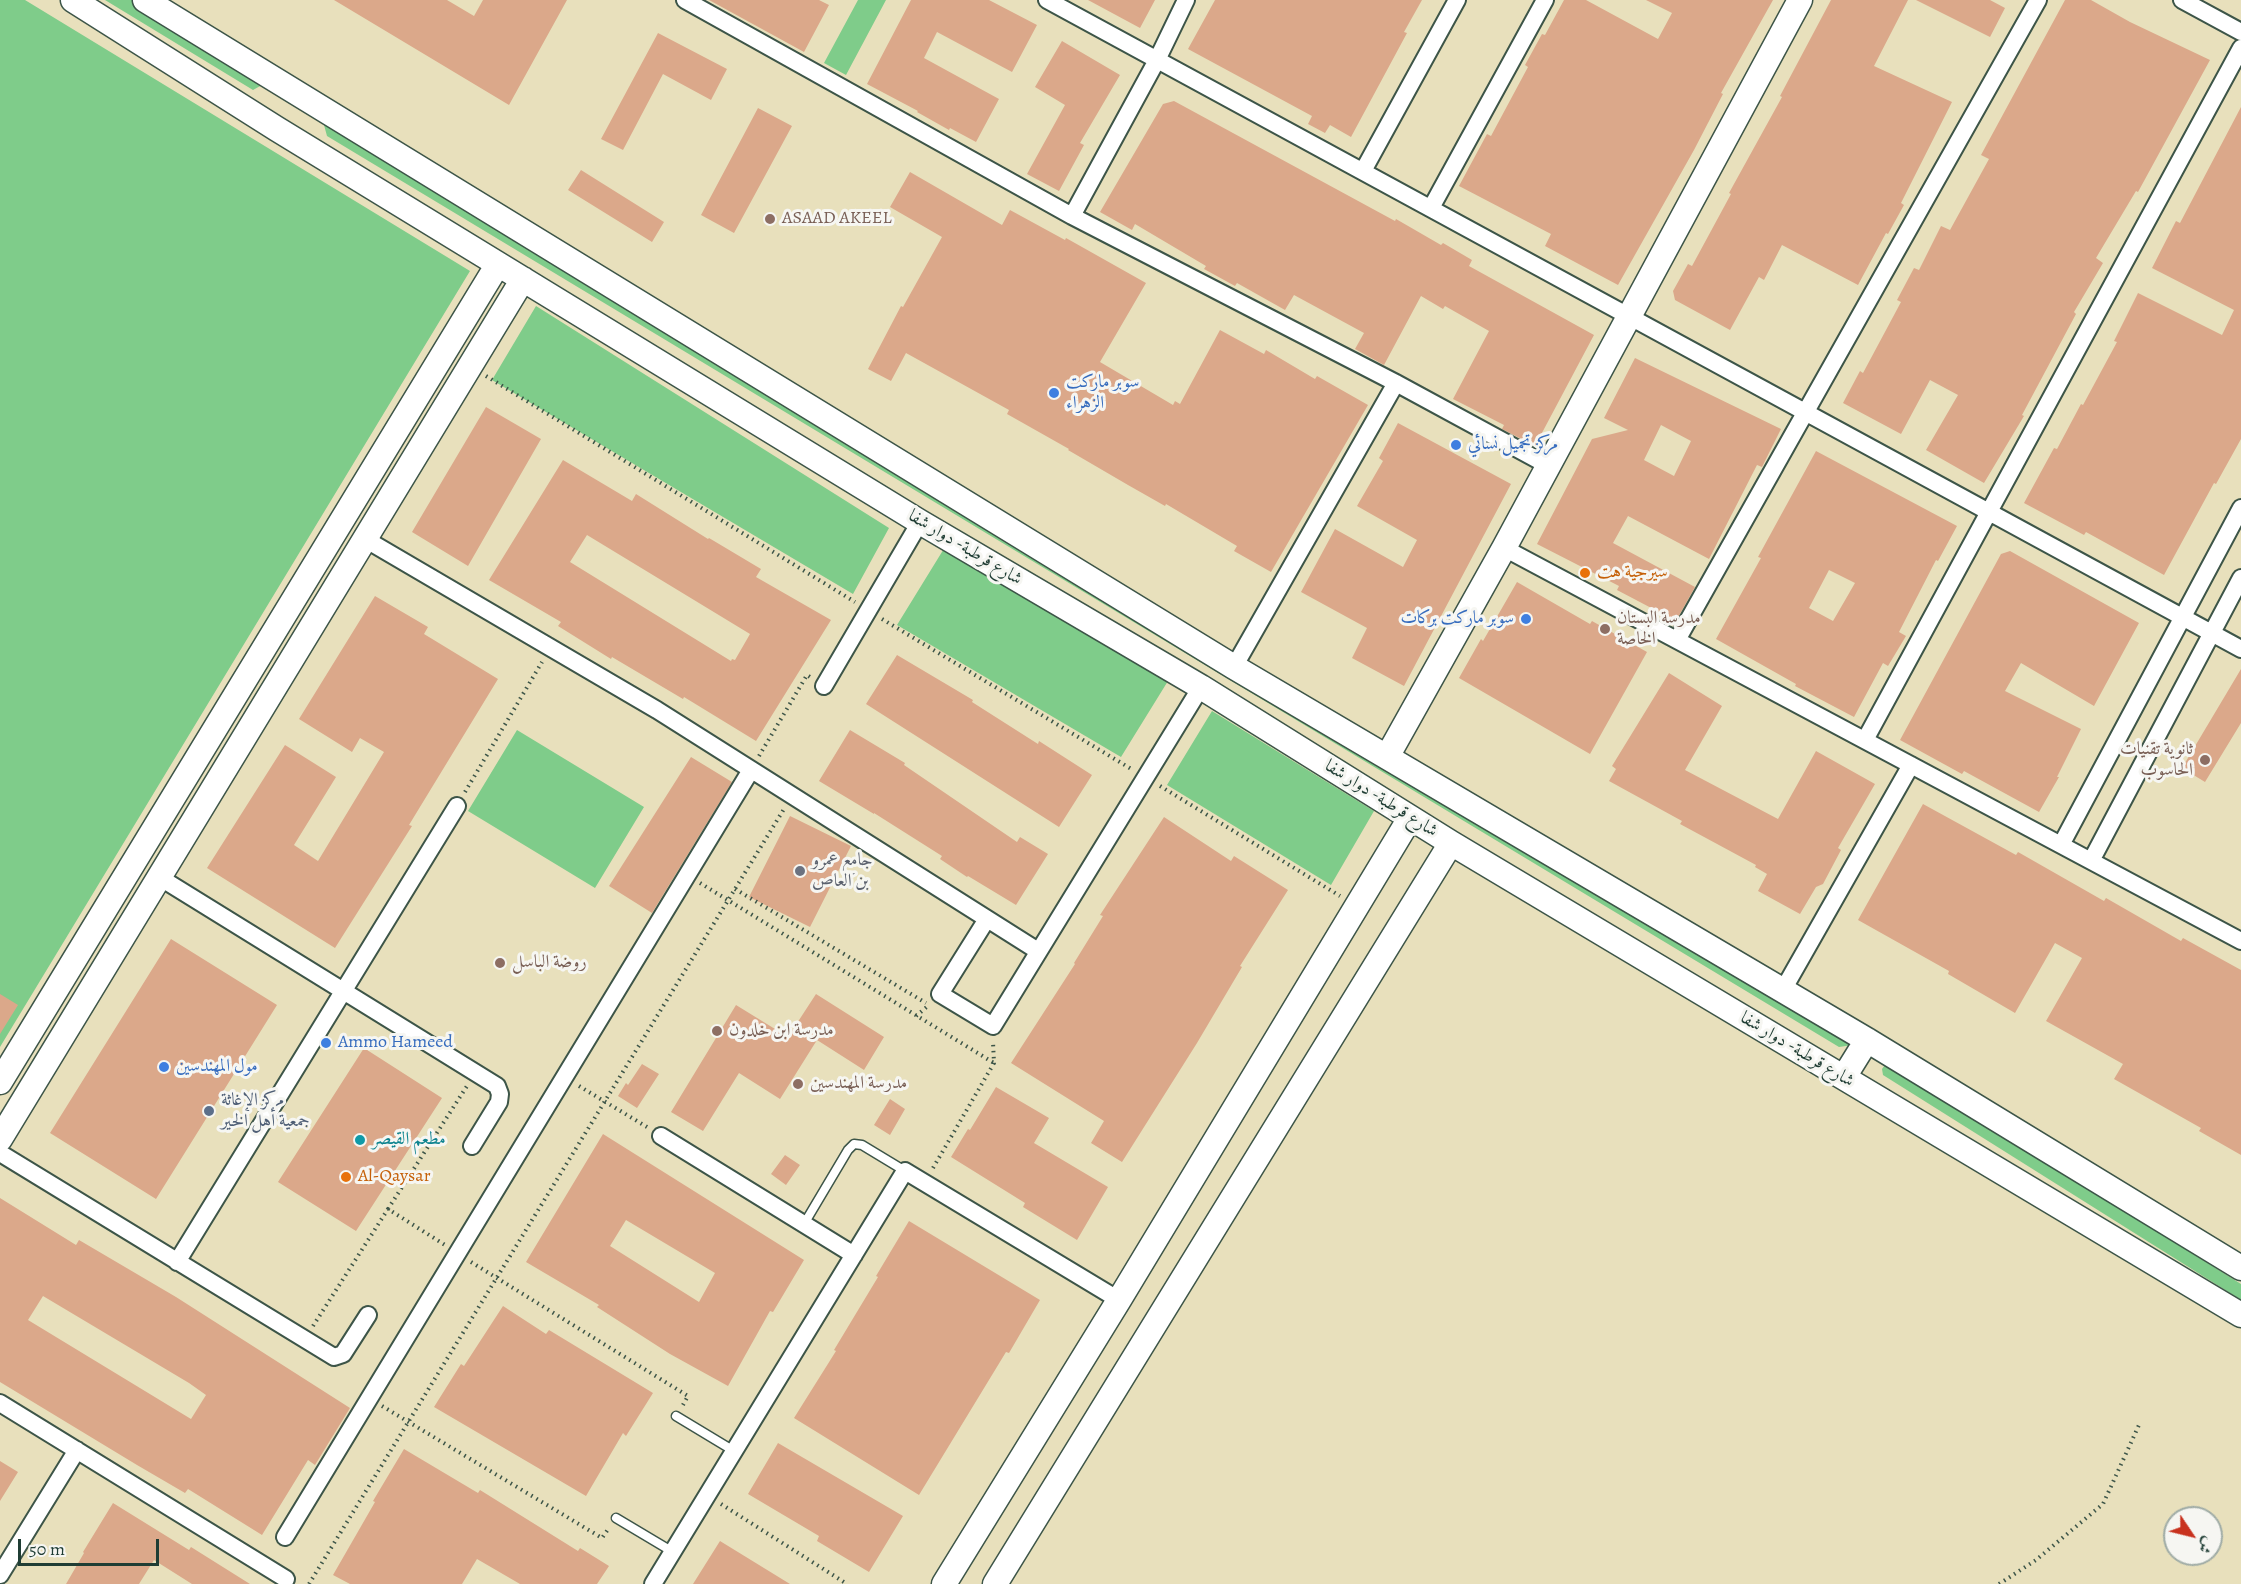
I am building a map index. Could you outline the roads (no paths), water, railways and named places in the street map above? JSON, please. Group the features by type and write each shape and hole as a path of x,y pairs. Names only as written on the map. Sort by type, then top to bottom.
{"main road":[{"name":"شارع قرطبة- دوار شفا","path":"73,0 277,129 920,522 1202,687 1451,843 2241,1315"},
{"path":"145,0 1234,667 1867,1040 2232,1263 2203,1291"},
{"path":"1387,757 1549,466 1800,0"},
{"path":"277,129 297,95"},
{"path":"0,1083 498,264"},
{"path":"0,1139 523,279"},
{"path":"340,524 365,539"},
{"path":"1044,596 1063,563"},
{"path":"944,1584 1119,1300 1410,818"},
{"path":"995,1584 1451,843"},
{"path":"135,861 159,877"},
{"path":"1844,1077 1867,1040"}],"street":[{"path":"685,0 1072,216 1396,383 1549,466"},
{"path":"1047,0 2241,649"},
{"path":"1072,216 1157,60 1186,0"},
{"path":"1363,171 1457,0"},
{"path":"1431,208 1545,0"},
{"path":"1677,640 2038,0"},
{"path":"2182,0 2241,32"},
{"path":"1865,740 2241,48"},
{"path":"1234,667 1396,383"},
{"path":"2061,845 2241,508"},
{"path":"824,686 920,522"},
{"path":"365,539 657,710 1038,951"},
{"path":"1504,548 2241,941"},
{"path":"2091,861 2241,578"},
{"path":"987,919 940,994 989,1032 1202,687"},
{"path":"1783,990 1911,765"},
{"path":"285,1537 751,770"},
{"path":"177,1262 457,806"},
{"path":"159,877 497,1086 500,1094 499,1102 472,1146"},
{"path":"661,1136 854,1255"},
{"path":"0,1153 334,1357 341,1356 369,1315"},
{"path":"653,1584 905,1171 1119,1300"},
{"path":"0,1403 286,1579"},
{"path":"0,1575 77,1450"}],"lane":[{"path":"804,1224 848,1150 854,1144 862,1145 905,1171"},
{"path":"676,1416 734,1451"},
{"path":"616,1518 673,1552"}],"place":[{"name":"ASAAD AKEEL","path":"770,219"},
{"name":"سوبر ماركت الزهراء","path":"1054,393"},
{"name":"مركز تجميل نسائي","path":"1456,445"},
{"name":"سيرجية هت","path":"1585,573"},
{"name":"سوبر ماركت بركات","path":"1526,619"},
{"name":"مدرسة البستان الخاصة","path":"1605,629"},
{"name":"ثانوية تقنيات الحاسوب","path":"2205,760"},
{"name":"جامع عمرو بن العاص","path":"800,871"},
{"name":"روضة الباسل","path":"500,963"},
{"name":"مدرسة ابن خلدون","path":"717,1031"},
{"name":"Ammo Hameed","path":"326,1043"},
{"name":"مول المهندسين","path":"164,1067"},
{"name":"مدرسة المهندسين","path":"798,1084"},
{"name":"مركز الإغاثة جمعية أهل الخير","path":"209,1111"},
{"name":"مطعم القيصر","path":"360,1140"},
{"name":"Al-Qaysar","path":"346,1177"}]}
